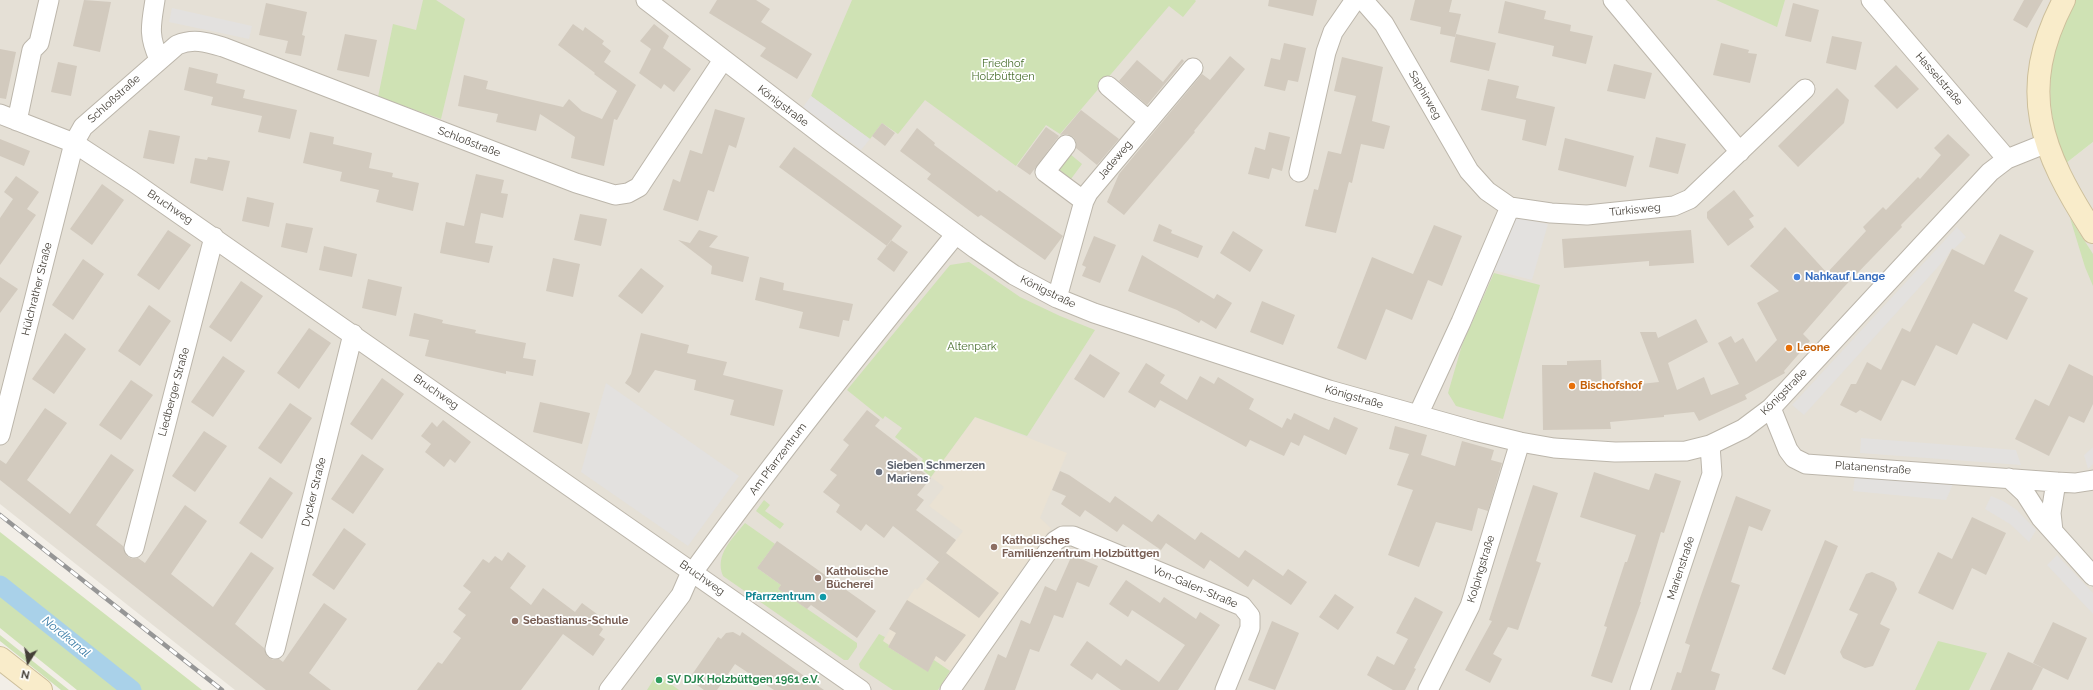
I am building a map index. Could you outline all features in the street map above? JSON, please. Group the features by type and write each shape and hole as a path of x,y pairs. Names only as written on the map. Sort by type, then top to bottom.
{"main road":[{"path":"2064,0 2048,39 2039,83 2039,109 2046,144 2059,175 2093,232"},
{"path":"0,658 41,690"}],"street":[{"path":"9,118 32,50 39,43 48,0"},
{"path":"156,0 151,26 152,44 159,59"},
{"name":"Königstraße","path":"646,0 723,60 956,234 1014,275 1057,298 1094,313 1273,373 1418,415 1520,442 1554,448 1655,452 1686,451 1710,445 1743,429 1771,408 1990,172 2007,159 2046,144"},
{"path":"1299,172 1326,52 1333,32 1355,0"},
{"name":"Saphirweg","path":"1363,0 1384,24 1469,171 1487,191"},
{"path":"1614,0 1740,152"},
{"name":"Hasselstraße","path":"1871,0 2007,159"},
{"name":"Schloßstraße","path":"74,143 83,128 159,59 177,45 187,41 199,41 223,47 532,166 615,195 628,193 639,187 723,60"},
{"name":"Jadeweg","path":"1057,298 1084,201 1094,185 1193,68"},
{"path":"1108,86 1148,120"},
{"name":"Türkisweg","path":"1487,191 1510,207 1551,214 1586,215 1674,206 1690,199 1805,89"},
{"name":"Bruchweg","path":"9,118 74,143 214,237 861,690"},
{"name":"Hülchrather Straße","path":"0,435 74,143"},
{"path":"1066,145 1045,172 1084,201"},
{"path":"1418,415 1461,322 1510,207"},
{"name":"Am Pfarrzentrum","path":"609,690 681,595 693,572 850,365 956,234"},
{"name":"Liedberger Straße","path":"134,548 214,237"},
{"name":"Dycker Straße","path":"275,649 353,334"},
{"name":"Platanenstraße","path":"1771,408 1788,450 1794,458 1806,464 2056,482 2075,483 2093,480"},
{"name":"Kolpingstraße","path":"1428,690 1470,606 1520,442"},
{"name":"Marienstraße","path":"1640,690 1712,474 1710,445"},
{"path":"2009,478 2025,493 2041,518 2093,576"},
{"path":"2053,531 2051,513 2056,482"},
{"name":"Von-Galen-Straße","path":"950,690 1055,541 1063,536 1073,536 1242,606 1250,616 1250,628 1225,690"}],"shaded area":[{"path":"0,0 2076,0 2074,5 2065,164 2093,142 2093,690 235,690 0,504"},
{"path":"172,8 252,26 249,39 169,22"},
{"path":"811,96 870,139 861,150 803,107"},
{"path":"1513,217 1548,224 1532,280 1493,270"},
{"path":"1957,227 1966,237 1954,249 1952,248 1946,258 1804,415 1792,405"},
{"path":"606,383 739,476 688,546 581,472"},
{"name":"Katholisches Familienzentrum Holzbüttgen","path":"975,417 1067,453 1040,518 1051,528 950,671 934,660 928,672 888,647 883,641 915,588 917,590 963,531 929,506 944,487 931,477"},
{"path":"1861,438 2016,450 2021,465 1860,453"},
{"path":"2093,447 2093,464 2088,469 2084,455"},
{"path":"1855,476 1953,484 1946,500 1853,491"},
{"path":"1991,496 2003,501 2017,510 2036,530 2029,542 2010,524 1985,509"},
{"path":"2057,555 2093,593 2093,614 2047,565"}],"green space":[{"path":"423,0 436,0 465,19 441,119 378,97 393,24 416,30"},
{"name":"Friedhof Holzbüttgen","path":"852,0 1196,1 1183,17 1169,6 1060,134 1046,125 1016,166 925,100 898,134 882,123 870,139 811,96"},
{"path":"1716,0 1785,0 1777,27"},
{"path":"2076,0 2093,0 2093,142 2065,164 2053,121 2051,81 2053,61 2058,42"},
{"path":"1070,154 1082,164 1071,179 1060,170 1060,165"},
{"path":"2070,218 2093,254 2093,286 2085,267"},
{"name":"Altenpark","path":"969,262 1020,297 1060,316 1095,330 1027,436 975,417 931,477 918,466 923,459 895,437 902,428 885,416 883,419 847,390 950,265"},
{"path":"1494,273 1540,285 1503,419 1456,406 1448,393 1462,345"},
{"path":"764,500 770,505 765,511 784,524 780,529 756,511"},
{"path":"745,523 775,544 757,568 781,585 778,589 857,643 857,647 848,660 844,660 723,576 721,561 723,554 730,541"},
{"path":"0,532 202,690 77,690 0,628"},
{"path":"879,634 885,637 883,641 889,645 888,647 927,671 934,660 950,671 938,690 893,690 860,668 859,664"},
{"path":"0,635 69,690 61,690 0,641"},
{"path":"1938,641 1987,653 1969,690 1915,690"},
{"name":"SV DJK Holzbüttgen 1961 e.V.","path":"657,674 679,690 647,690"}],"building":[{"path":"84,0 111,2 100,52 73,46"},
{"path":"717,0 756,0 770,9 761,22 812,54 797,79 760,56 766,48 709,13"},
{"path":"1269,0 1317,0 1313,16 1268,6"},
{"path":"1415,0 1452,0 1449,12 1461,14 1455,37 1440,34 1441,27 1410,20"},
{"path":"2024,0 2043,0 2027,28 2013,20"},
{"path":"1505,1 1546,11 1544,19 1571,25 1570,31 1593,36 1586,64 1552,56 1554,46 1498,33"},
{"path":"266,3 307,12 302,35 305,36 301,56 285,53 288,41 259,35"},
{"path":"1793,3 1819,10 1811,42 1785,36"},
{"path":"573,24 583,31 585,27 604,41 602,44 611,51 604,62 636,85 617,120 614,119 604,166 571,158 575,137 540,114 536,131 496,122 498,114 458,106 464,75 488,81 486,89 563,107 569,99 582,111 602,119 617,91 558,45"},
{"path":"654,24 669,36 663,48 691,69 674,92 664,84 661,89 639,73 651,49 640,41"},
{"path":"345,34 377,40 369,77 337,70"},
{"path":"1456,34 1496,43 1489,71 1450,62"},
{"path":"1832,36 1862,42 1856,70 1826,63"},
{"path":"1284,43 1306,48 1298,82 1288,80 1285,91 1264,86 1271,58 1280,60"},
{"path":"1721,43 1749,50 1748,53 1757,54 1750,83 1713,75"},
{"path":"0,49 16,52 6,99 0,98"},
{"path":"1230,56 1245,69 1194,131 1195,132 1124,215 1107,202 1119,174 1202,74 1210,80"},
{"path":"1342,57 1383,67 1372,121 1390,126 1384,149 1361,144 1352,183 1349,182 1336,233 1305,226 1314,189 1318,190 1328,151 1341,154 1356,96 1334,91"},
{"path":"1182,59 1184,61 1147,105 1119,81 1137,60 1163,82"},
{"path":"58,62 77,66 71,96 51,92"},
{"path":"1614,64 1652,73 1645,99 1607,91"},
{"path":"1896,65 1919,89 1897,109 1874,86"},
{"path":"189,67 218,74 216,83 245,90 243,98 297,110 290,139 258,132 262,116 211,105 213,97 184,90"},
{"path":"1488,79 1519,86 1516,98 1555,107 1546,146 1522,140 1526,120 1481,110"},
{"path":"1837,88 1849,100 1844,123 1798,167 1778,146"},
{"path":"715,109 745,118 736,148 729,145 714,192 708,190 698,221 663,210 673,179 680,182 690,150 702,154"},
{"path":"1081,110 1119,139 1097,165 1076,148 1076,141 1073,137 1067,134 1060,135"},
{"path":"882,123 895,133 885,146 872,136"},
{"path":"1046,127 1059,136 1030,175 1017,166"},
{"path":"917,128 935,143 934,145 997,192 999,190 1063,236 1045,260 981,215 978,217 927,179 931,174 900,151"},
{"path":"149,130 180,136 174,164 143,158"},
{"path":"310,132 334,137 333,144 372,153 369,168 393,173 392,177 419,183 413,211 376,202 379,190 340,181 342,172 303,163"},
{"path":"1269,132 1290,137 1282,171 1272,168 1269,179 1248,174 1255,147 1265,150"},
{"path":"1948,134 1970,155 1901,225 1902,227 1843,288 1803,334 1810,341 1784,371 1785,373 1745,395 1747,399 1699,421 1694,412 1664,415 1664,417 1610,422 1611,429 1543,430 1542,365 1567,365 1567,361 1601,360 1602,388 1659,382 1640,332 1656,332 1658,338 1696,319 1708,342 1668,363 1677,390 1704,377 1711,395 1739,384 1718,343 1731,336 1735,343 1743,338 1756,362 1777,340 1757,303 1779,291 1750,266 1785,227 1827,273 1866,231 1863,227 1883,207 1886,210 1918,177 1920,179 1941,155 1934,148"},
{"path":"1656,137 1686,144 1678,174 1649,167"},
{"path":"1565,138 1634,156 1626,187 1558,170"},
{"path":"0,139 30,151 24,166 0,156"},
{"path":"794,147 902,226 887,246 779,167"},
{"path":"208,157 230,161 223,191 190,183 195,158 207,160"},
{"path":"476,174 504,180 501,193 508,194 503,218 481,213 475,243 493,246 489,263 440,253 446,222 464,226"},
{"path":"16,176 39,192 27,209 36,215 0,265 0,218 13,199 4,192"},
{"path":"102,184 124,200 92,245 70,229"},
{"path":"1734,190 1754,216 1749,219 1754,227 1728,246 1707,218 1707,212"},
{"path":"247,197 274,203 269,227 242,221"},
{"path":"580,214 607,219 601,246 574,240"},
{"path":"286,223 313,228 307,253 281,247"},
{"path":"1159,224 1172,230 1171,233 1203,246 1198,258 1153,241"},
{"path":"1434,225 1462,236 1442,286 1428,280 1412,320 1386,309 1366,360 1337,348 1372,257 1413,274"},
{"path":"168,230 191,245 159,290 137,275"},
{"path":"699,230 718,236 709,247 749,257 743,282 711,274 712,266 678,240 690,243"},
{"path":"1691,230 1694,263 1649,266 1649,261 1564,268 1562,239"},
{"path":"1233,231 1263,250 1250,272 1220,253"},
{"path":"2000,234 2034,251 2014,291 2028,298 2007,340 1973,323 1957,355 1936,345 1915,386 1902,380 1881,421 1860,410 1856,413 1840,405 1851,384 1856,384 1867,362 1881,370 1902,328 1910,332 1952,249 1984,265"},
{"path":"1094,236 1116,245 1100,283 1082,276 1086,267 1082,265"},
{"path":"891,240 908,252 894,272 877,259"},
{"path":"324,246 357,254 352,277 319,270"},
{"path":"1142,255 1214,299 1217,294 1232,303 1216,329 1201,320 1199,323 1177,310 1128,291"},
{"path":"553,258 580,264 573,297 546,291"},
{"path":"83,259 104,274 73,320 52,305"},
{"path":"641,268 664,286 642,314 618,296"},
{"path":"0,277 18,289 0,313"},
{"path":"760,277 784,283 783,290 853,304 849,321 843,320 839,337 799,328 803,312 755,300"},
{"path":"368,279 402,287 396,316 362,308"},
{"path":"241,281 263,296 231,342 209,327"},
{"path":"1262,301 1295,315 1283,345 1250,332"},
{"path":"149,305 171,321 140,366 118,351"},
{"path":"414,313 443,320 442,323 476,330 475,333 526,343 523,358 536,360 533,376 506,371 506,374 425,356 429,340 409,336"},
{"path":"309,328 331,343 299,389 277,373"},
{"path":"65,333 86,349 54,394 32,379"},
{"path":"641,333 689,345 687,353 727,362 723,375 783,390 774,426 730,415 734,400 694,390 696,380 655,370 639,393 625,383 631,374"},
{"path":"1090,354 1120,373 1104,398 1074,379"},
{"path":"223,356 245,371 213,417 191,402"},
{"path":"1146,363 1165,375 1160,383 1187,400 1200,376 1214,384 1218,377 1254,399 1249,409 1282,428 1287,418 1291,420 1294,413 1329,430 1334,417 1358,428 1346,455 1304,435 1299,446 1291,442 1284,456 1250,440 1246,447 1160,400 1155,408 1128,392"},
{"path":"2069,364 2093,376 2093,404 2084,423 2069,416 2049,456 2015,439 2035,399 2049,406"},
{"path":"382,378 404,394 372,440 350,424"},
{"path":"131,380 153,395 121,440 99,425"},
{"path":"540,402 590,413 582,444 533,432"},
{"path":"290,403 312,418 281,464 258,448"},
{"path":"45,408 67,423 27,480 70,514 111,454 134,470 96,525 123,546 127,556 132,559 138,558 145,563 185,505 207,521 171,574 213,607 251,552 274,568 235,624 264,648 268,657 273,660 279,659 283,662 324,603 347,619 309,673 331,690 266,690 0,480 0,460 6,464"},
{"name":"Sieben Schmerzen Mariens","path":"867,410 880,420 875,426 918,459 913,465 931,478 917,495 924,500 916,510 956,540 939,562 893,526 884,538 866,524 861,531 836,512 840,505 823,492 837,475 830,470 849,445 843,440"},
{"path":"443,420 471,442 455,463 450,459 444,467 425,452 431,444 421,436 432,422 437,427"},
{"path":"1395,426 1427,435 1421,455 1455,466 1462,441 1494,450 1491,460 1502,463 1488,511 1478,508 1472,531 1436,522 1419,567 1388,555 1413,490 1397,485 1409,454 1389,449"},
{"path":"204,431 227,446 195,492 172,476"},
{"path":"362,454 384,469 353,514 331,499"},
{"path":"1060,471 1069,475 1110,503 1115,496 1152,522 1158,514 1195,540 1201,532 1239,558 1245,550 1283,576 1288,569 1307,582 1291,605 1253,579 1248,587 1210,560 1204,569 1166,543 1161,550 1123,524 1117,532 1085,510 1080,517 1061,504 1066,496 1052,490"},
{"path":"1594,472 1649,490 1655,473 1681,481 1664,533 1661,532 1641,602 1612,683 1591,676 1607,627 1604,626 1625,562 1627,562 1636,535 1580,517"},
{"path":"270,477 293,493 262,539 239,523"},
{"path":"1533,485 1558,493 1536,561 1541,563 1518,630 1508,627 1493,654 1502,659 1490,683 1465,670 1492,621 1489,620"},
{"path":"1736,496 1771,510 1762,531 1749,526 1731,582 1740,585 1711,671 1720,674 1715,690 1671,690 1677,672 1681,673 1690,645 1685,643"},
{"path":"1972,517 2006,533 1986,575 1972,568 1953,610 1918,593 1938,552 1952,559"},
{"path":"344,528 366,544 334,590 312,575"},
{"path":"1825,540 1838,546 1785,675 1772,669"},
{"name":"Pfarrzentrum","path":"777,541 876,611 857,638 811,605 807,609 778,589 781,585 757,568"},
{"name":"Sebastianus-Schule","path":"508,552 526,566 510,588 531,605 543,588 575,612 582,603 601,617 597,623 603,629 599,635 605,639 593,656 563,634 521,690 417,690 438,662 442,664 461,638 453,632 466,615 458,609 471,592 463,586 483,559 489,563 495,556 502,561"},
{"path":"946,553 999,593 979,618 926,579"},
{"path":"1072,555 1098,566 1089,587 1077,582 1063,618 1054,615 1039,652 1030,649 1015,690 984,690 998,654 1006,658 1021,620 1030,624 1045,586 1056,591"},
{"path":"1872,572 1894,582 1897,589 1880,624 1890,629 1873,666 1865,668 1843,658 1840,652 1858,614 1849,610 1866,574"},
{"path":"1126,580 1160,603 1164,597 1196,619 1200,612 1220,625 1178,690 1121,690 1097,673 1092,680 1070,665 1087,641 1121,666 1126,659 1159,682 1185,645 1132,610 1128,617 1109,604"},
{"path":"1335,594 1354,607 1338,630 1319,617"},
{"path":"1415,597 1443,612 1414,668 1416,669 1405,690 1393,690 1367,675 1377,656 1394,665 1408,639 1396,633"},
{"path":"907,600 966,635 945,662 936,656 928,672 888,647 896,633 889,629"},
{"path":"1272,621 1299,633 1275,690 1248,680"},
{"path":"2053,622 2087,638 2068,680 2033,663"},
{"path":"733,632 740,636 742,632 824,690 774,690 735,664 717,690 704,690 689,679 718,637 721,639 726,633"},
{"path":"2008,652 2043,668 2032,690 1990,690"}],"waterway":[{"name":"Nordkanal","path":"0,585 132,690"}],"railway":[{"path":"0,515 222,690"}],"place":[{"name":"Nahkauf Lange","path":"1797,277"},
{"name":"Leone","path":"1789,348"},
{"name":"Bischofshof","path":"1572,386"},
{"name":"Sieben Schmerzen Mariens","path":"879,472"},
{"name":"Katholisches Familienzentrum Holzbüttgen","path":"994,547"},
{"name":"Katholische Bücherei","path":"818,578"},
{"name":"Pfarrzentrum","path":"823,597"},
{"name":"Sebastianus-Schule","path":"515,621"},
{"name":"SV DJK Holzbüttgen 1961 e.V.","path":"659,680"}]}
